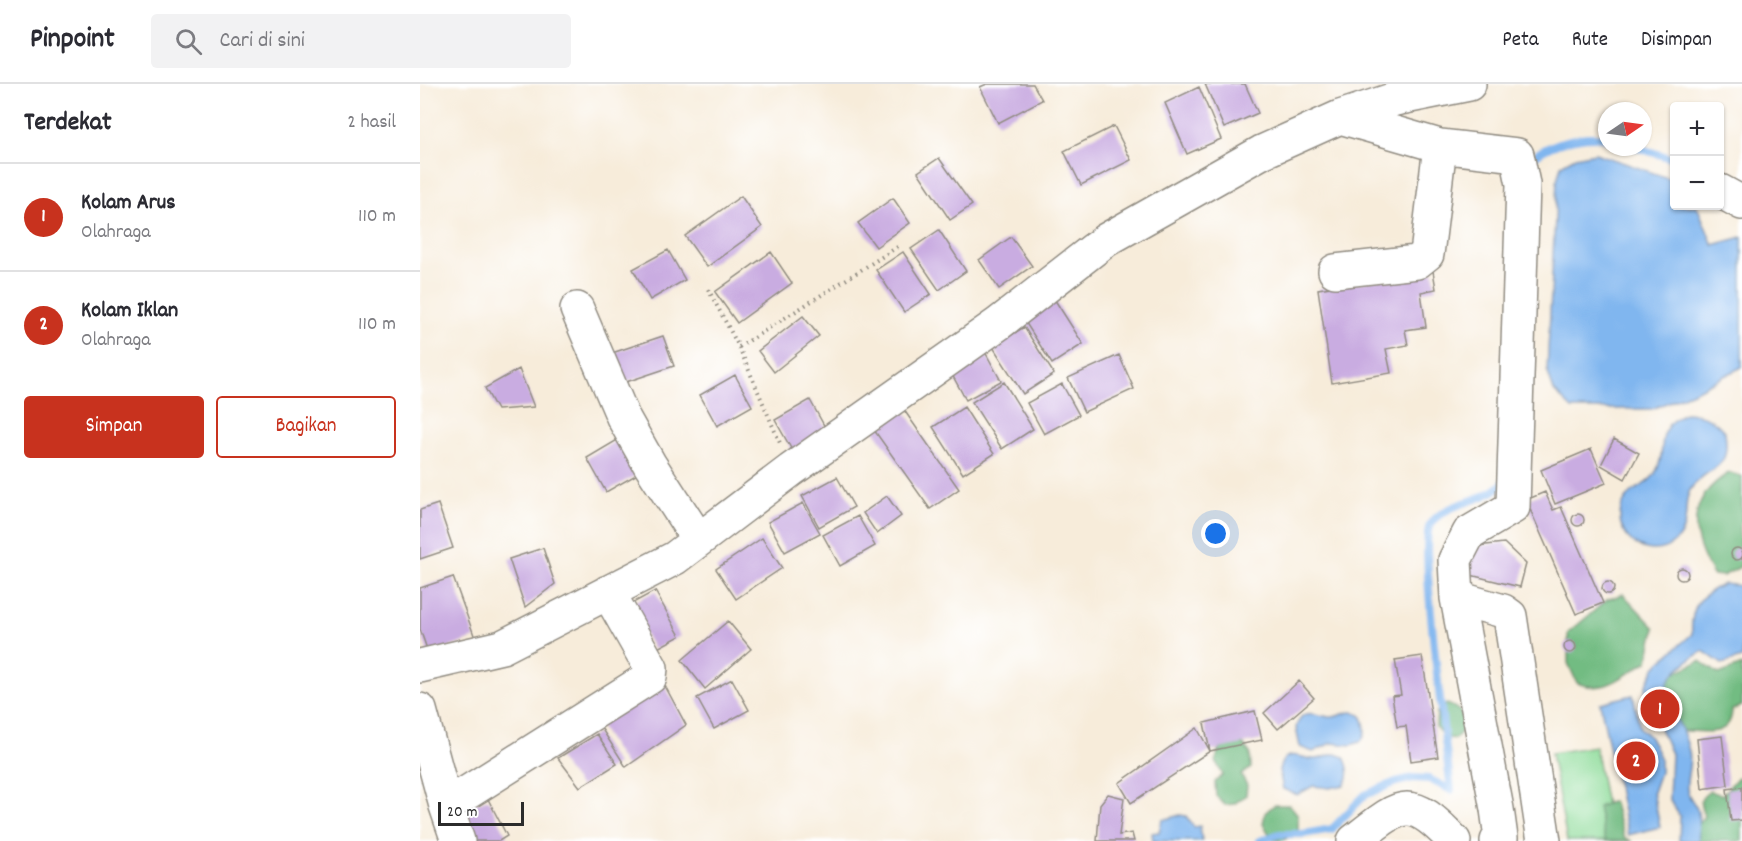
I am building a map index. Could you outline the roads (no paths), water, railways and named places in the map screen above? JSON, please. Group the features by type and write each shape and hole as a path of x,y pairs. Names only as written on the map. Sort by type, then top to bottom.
{"street":[{"path":"420,666 502,647 675,558 791,470 998,324 1106,240 1262,152 1340,117 1395,99 1469,84"},
{"path":"1340,117 1520,169 1514,507 1469,532 1455,560 1457,598 1500,840"},
{"path":"1335,271 1416,262 1427,254 1440,146"},
{"path":"1724,194 1742,203"},
{"path":"577,309 624,417 650,465 698,539"},
{"path":"446,806 650,677 651,668 608,592"},
{"path":"1457,598 1503,611 1509,616 1544,841"},
{"path":"420,710 458,841"},
{"path":"1354,841 1394,809 1415,808 1433,819 1454,841"}],"water":[{"path":"1595,153 1598,156 1670,179 1670,210 1699,210 1713,245 1742,237 1742,367 1695,391 1652,409 1572,409 1554,391 1547,370 1557,180 1561,165 1575,157"},
{"path":"1685,413 1697,414 1712,420 1721,427 1725,432 1725,454 1718,466 1700,479 1689,492 1685,522 1679,537 1662,549 1642,548 1626,535 1620,516 1622,506 1633,491 1654,475 1659,466 1664,433 1675,419"},
{"path":"1724,584 1742,586 1742,658 1722,664 1703,651 1672,676 1667,687 1671,707 1684,734 1689,751 1687,791 1699,816 1699,841 1679,841 1680,817 1669,798 1671,754 1645,693 1646,685 1656,666 1692,634 1693,616 1698,603 1708,593"},
{"path":"1633,695 1640,728 1650,737 1660,757 1660,772 1653,792 1660,827 1628,835 1600,703"},
{"path":"1352,712 1361,715 1364,722 1365,732 1360,742 1351,745 1331,743 1313,752 1300,747 1296,728 1302,716 1312,714 1333,717"},
{"path":"1335,754 1344,757 1347,764 1348,775 1344,785 1330,788 1313,786 1297,795 1283,789 1279,770 1285,758 1294,756 1319,759"},
{"path":"1180,815 1186,816 1194,827 1200,826 1202,841 1153,841 1152,833 1159,832 1162,820"}],"waterway":[{"path":"1527,163 1553,146 1576,139 1598,137"},
{"path":"1652,152 1670,158"},
{"path":"1260,841 1279,834 1303,834 1332,829 1365,795 1396,782 1413,778 1429,779 1451,790 1430,608 1427,541 1430,525 1437,517 1455,506 1487,494 1504,482"}],"place":[{"name":"Kolam Arus","path":"1660,709"},
{"name":"Kolam Iklan","path":"1636,761"}]}
